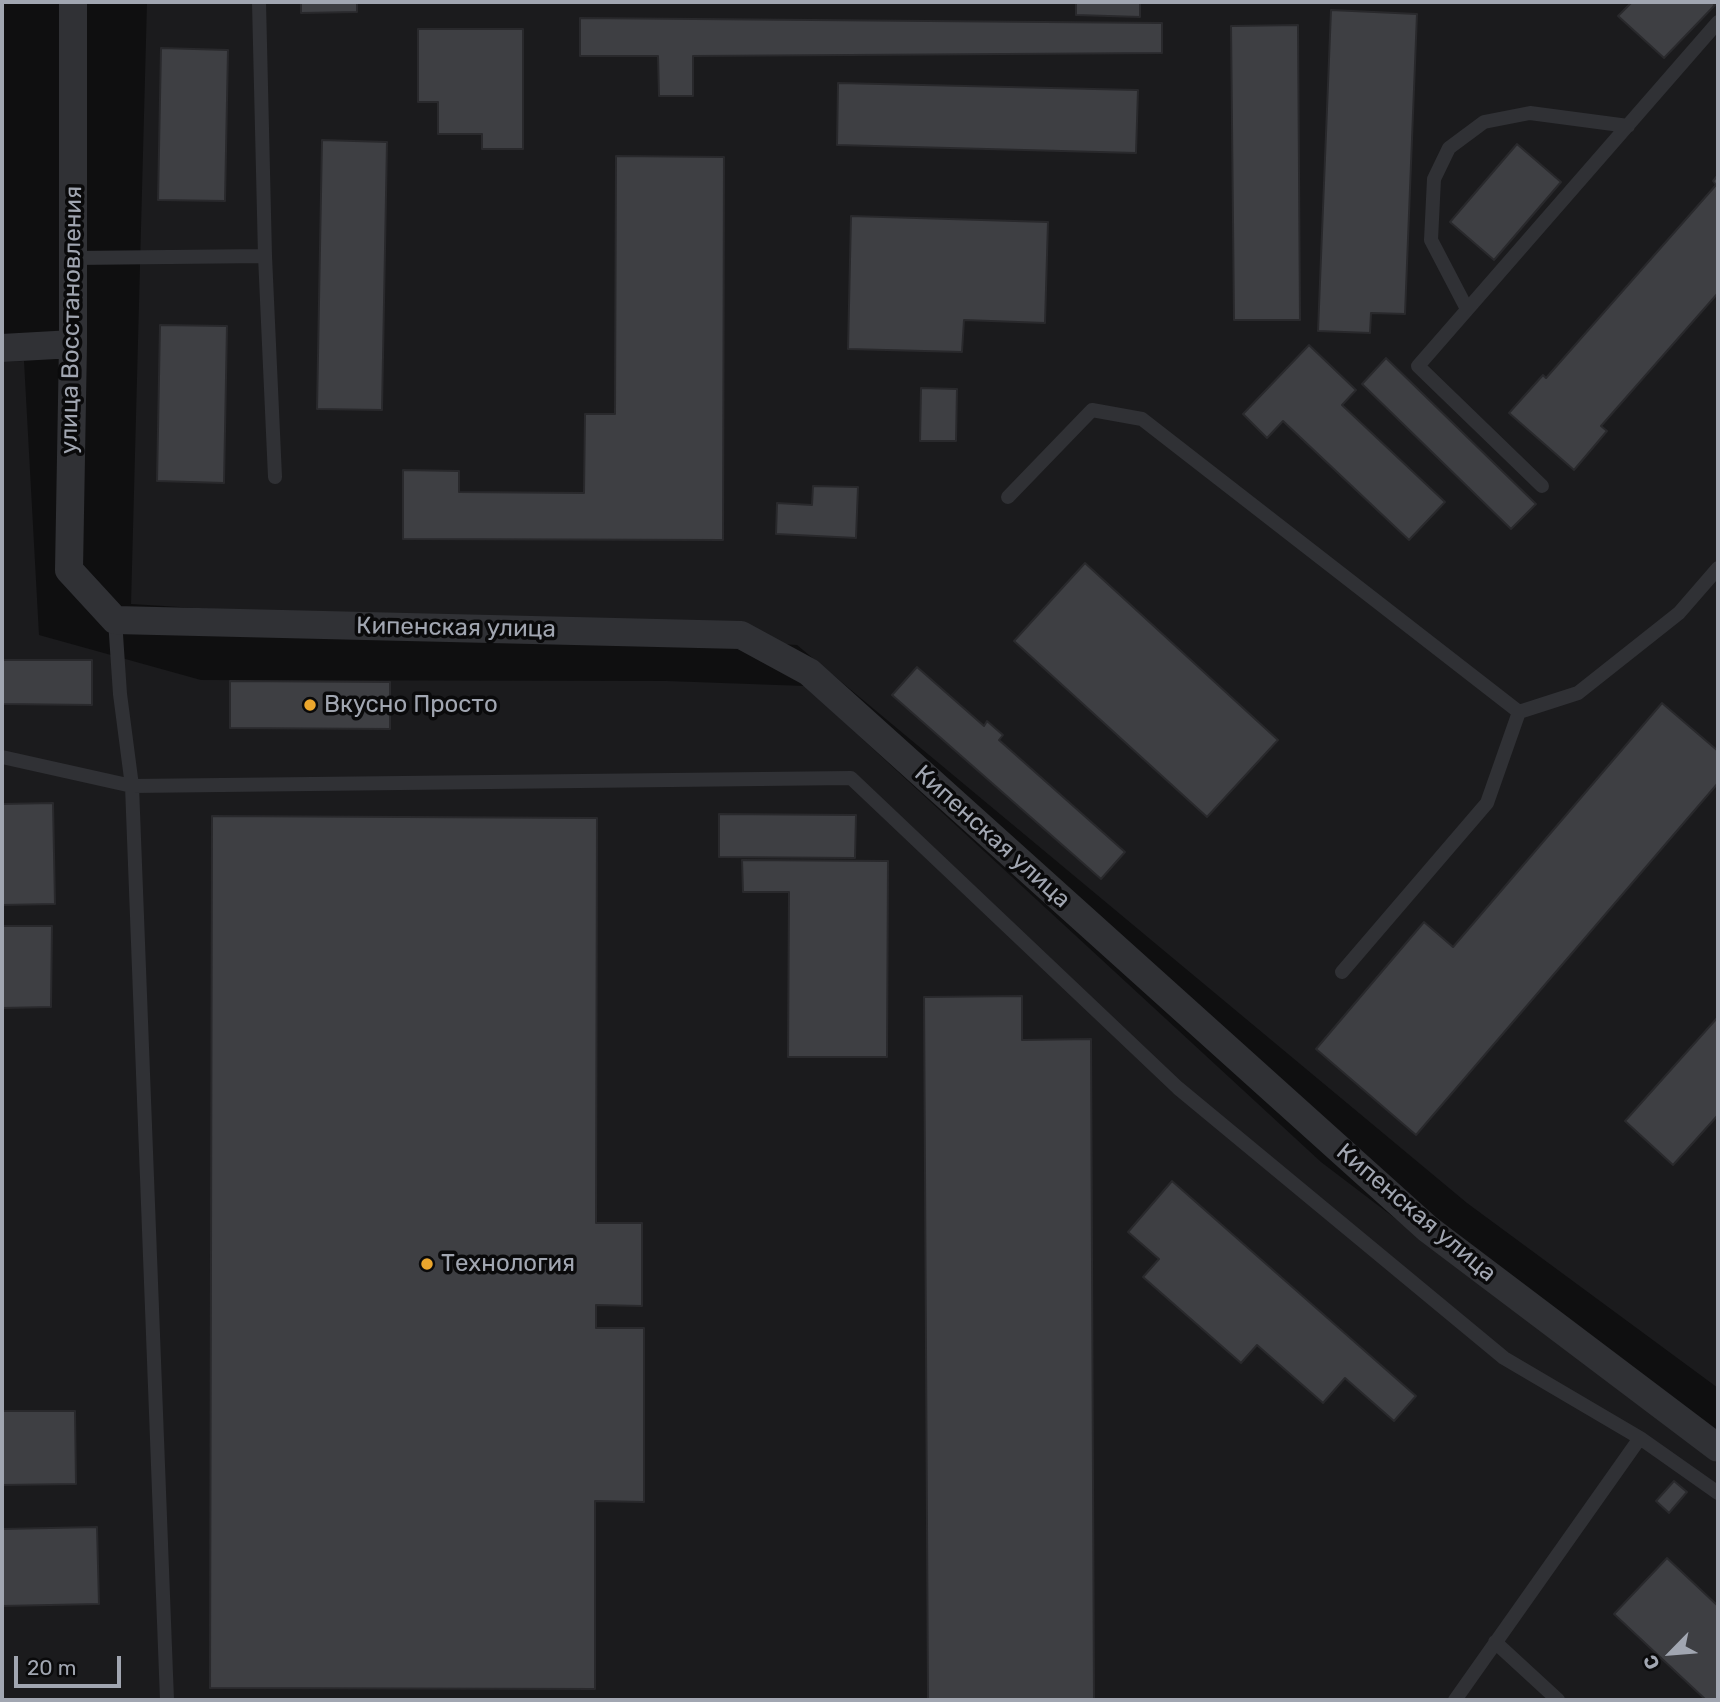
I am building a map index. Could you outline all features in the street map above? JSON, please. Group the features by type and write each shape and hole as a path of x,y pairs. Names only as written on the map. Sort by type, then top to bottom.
{"street":[{"name":"улица Восстановления","path":"74,2 74,258 69,570 115,620"},
{"path":"2,348 73,344"},
{"name":"Кипенская улица","path":"115,620 741,635 809,672 1428,1229 1718,1448"}],"lane":[{"path":"259,2 265,256 275,477"},
{"path":"1542,486 1418,366 1718,22"},
{"path":"1468,309 1431,240 1434,179 1449,148 1484,122 1530,113 1628,125"},
{"path":"74,258 265,256"},
{"path":"1008,496 1093,410 1142,418 1519,712"},
{"path":"1519,712 1578,693 1679,613 1718,568"},
{"path":"115,620 120,694 132,786 167,1700"},
{"path":"1342,972 1487,803 1519,712"},
{"path":"2,757 132,786 851,778 1178,1088 1504,1359 1640,1438 1718,1493"},
{"path":"1455,1700 1640,1438"},
{"path":"1495,1642 1558,1700"}],"shaded area":[{"path":"147,2 1718,2 1718,1388 1467,1203 797,645 131,604"},
{"path":"24,361 39,635 201,680 667,681 805,686 1321,1162 1718,1464 1718,1700 2,1700 2,362"}],"building":[{"path":"301,2 357,2 357,12 301,13"},
{"path":"1076,2 1140,2 1140,17 1076,15"},
{"path":"1632,2 1712,2 1715,5 1664,58 1618,16"},
{"path":"1331,10 1417,14 1405,314 1371,313 1370,333 1318,331"},
{"path":"580,18 1162,23 1162,53 693,56 693,96 659,96 658,56 580,56"},
{"path":"1298,25 1300,320 1234,320 1231,26"},
{"path":"418,29 523,29 523,149 482,149 482,134 438,134 438,102 418,102"},
{"path":"161,48 228,50 225,201 158,200"},
{"path":"838,83 1138,90 1136,153 837,145"},
{"path":"322,140 387,142 382,410 317,409"},
{"path":"1517,144 1561,182 1494,260 1450,222"},
{"path":"616,156 724,157 723,540 403,539 403,470 459,471 459,492 584,493 585,414 615,414"},
{"path":"1718,175 1718,293 1601,426 1607,431 1574,470 1509,413 1543,375 1546,378 1716,185 1713,181"},
{"path":"851,216 1048,222 1045,323 964,320 962,352 848,349"},
{"path":"160,325 227,326 224,483 157,481"},
{"path":"1309,345 1356,390 1342,405 1445,502 1409,540 1283,421 1267,438 1243,414"},
{"path":"1386,358 1536,504 1511,529 1362,384"},
{"path":"921,388 957,389 956,441 920,441"},
{"path":"813,486 858,487 856,538 776,534 777,503 812,505"},
{"path":"1085,563 1278,740 1207,817 1014,641"},
{"path":"2,660 92,660 92,705 2,704"},
{"path":"917,667 984,726 987,721 1003,735 999,740 1125,852 1101,879 892,695"},
{"name":"Вкусно Просто","path":"230,681 390,682 390,729 230,728"},
{"path":"1662,703 1718,751 1718,783 1416,1135 1316,1049 1424,922 1453,947"},
{"path":"53,803 55,904 2,905 2,804"},
{"path":"719,814 856,815 855,858 719,857"},
{"name":"Технология","path":"212,816 597,818 596,1223 642,1223 642,1306 596,1305 596,1328 644,1328 644,1502 595,1501 595,1689 210,1688"},
{"path":"742,860 888,861 887,1057 788,1057 789,892 743,892"},
{"path":"2,926 52,926 51,1007 2,1008"},
{"path":"1022,996 1022,1040 1091,1039 1094,1700 928,1700 924,997"},
{"path":"1718,1017 1718,1115 1673,1165 1625,1121"},
{"path":"1172,1181 1416,1396 1394,1421 1345,1378 1323,1403 1257,1345 1241,1363 1143,1277 1159,1259 1128,1232"},
{"path":"2,1411 75,1411 76,1484 2,1485"},
{"path":"1674,1481 1687,1492 1669,1513 1656,1501"},
{"path":"97,1527 99,1604 2,1606 2,1529"},
{"path":"1667,1558 1718,1606 1718,1700 1706,1700 1614,1614"}],"place":[{"name":"Вкусно Просто","path":"310,705"},
{"name":"Технология","path":"427,1264"}]}
